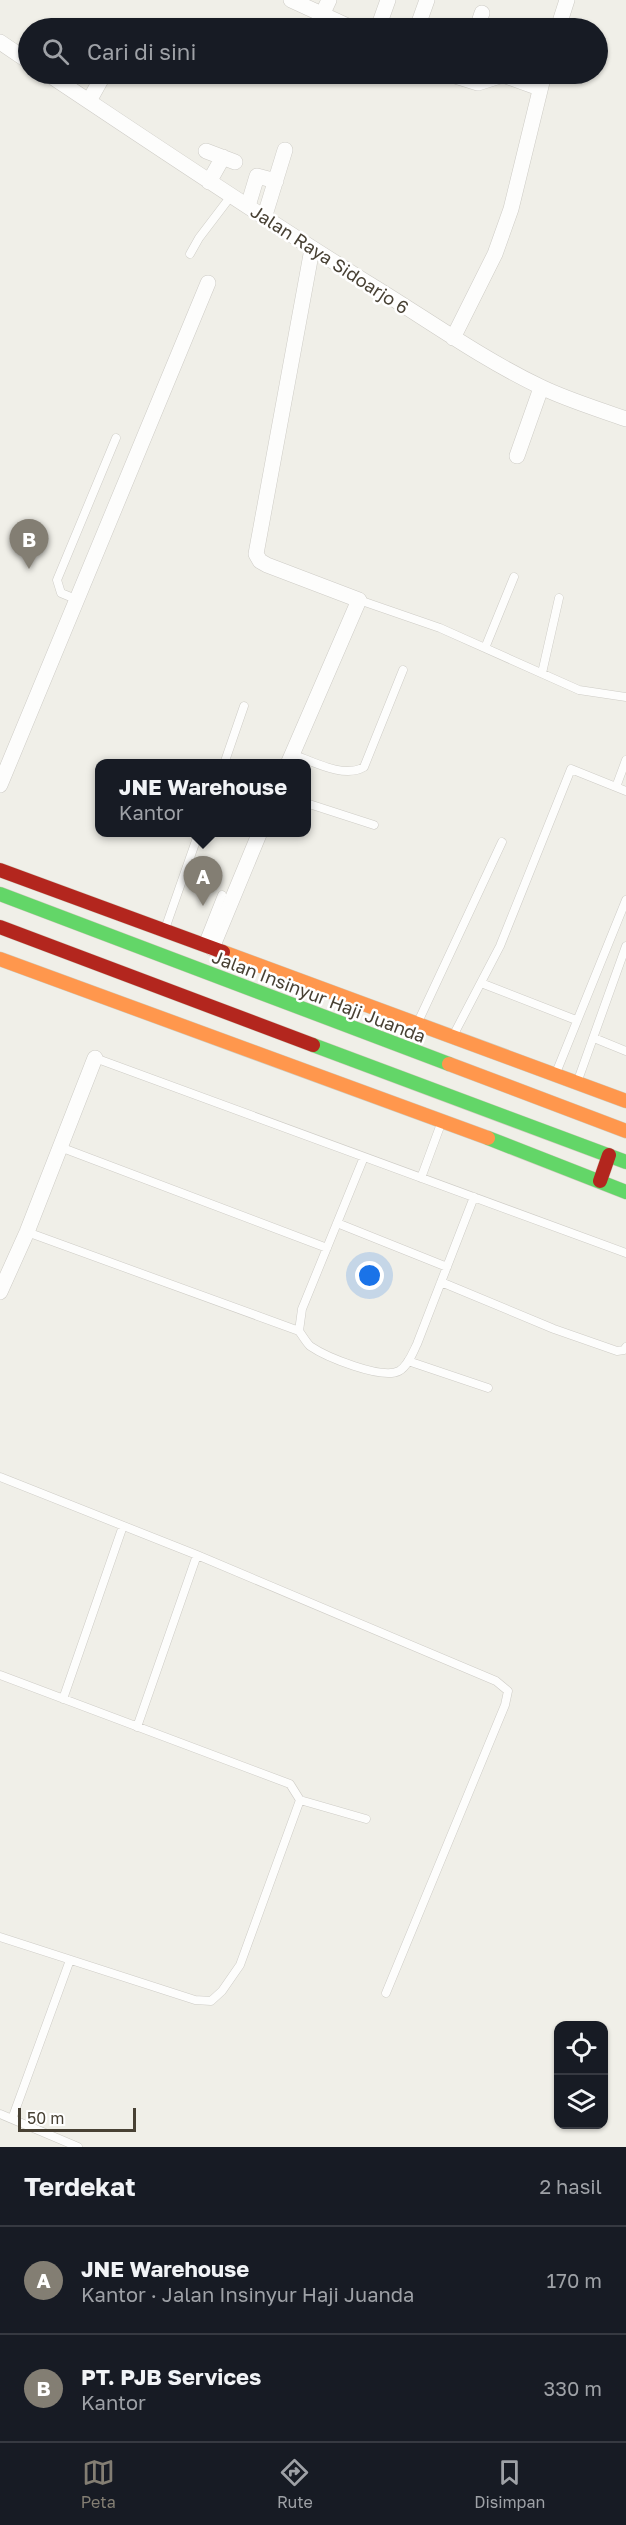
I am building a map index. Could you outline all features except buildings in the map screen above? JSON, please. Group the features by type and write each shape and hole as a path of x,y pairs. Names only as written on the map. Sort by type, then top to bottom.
{"main road":[{"name":"Jalan Insinyur Haji Juanda","path":"0,870 626,1101"},
{"name":"Jalan Insinyur Haji Juanda","path":"0,894 626,1131"},
{"path":"0,927 626,1161"},
{"path":"0,959 442,1120 626,1192"},
{"path":"600,1181 609,1155"}],"street":[{"path":"322,15 329,0"},
{"path":"382,18 388,0"},
{"path":"421,18 427,0"},
{"path":"561,18 567,0"},
{"path":"298,2 329,18"},
{"path":"481,18 483,13"},
{"path":"0,42 18,54"},
{"name":"Jalan Raya Sidoarjo 6","path":"63,84 189,170 265,216 312,249 453,338 541,387 626,419"},
{"path":"89,101 98,84"},
{"path":"453,338 495,254 507,220 525,158 541,84"},
{"path":"265,216 285,150"},
{"path":"207,151 229,160 209,182"},
{"path":"248,206 257,176 276,181"},
{"path":"290,759 359,600 267,565 256,554 312,249"},
{"path":"0,785 208,283"},
{"path":"517,456 541,387"},
{"path":"207,946 258,837"},
{"path":"0,1292 27,1232 95,1058"}],"lane":[{"path":"190,254 199,238 231,196"},
{"path":"78,600 61,593 58,578 116,438"},
{"path":"485,648 514,577"},
{"path":"542,673 559,598"},
{"path":"359,600 440,628 587,693 626,697"},
{"path":"311,764 346,772 356,772 364,767 403,670"},
{"path":"226,759 244,706"},
{"path":"616,787 626,760"},
{"path":"453,1037 500,946 571,769 626,792"},
{"path":"311,805 374,825"},
{"path":"164,930 197,837"},
{"path":"417,1023 502,842"},
{"path":"207,946 222,895"},
{"path":"555,1075 626,900"},
{"path":"577,1083 626,946"},
{"path":"482,983 576,1020"},
{"path":"594,1038 626,1051"},
{"path":"95,1058 626,1253"},
{"path":"421,1178 442,1120"},
{"path":"60,1148 327,1248"},
{"path":"299,1331 302,1309 364,1157"},
{"path":"27,1232 299,1331 309,1345 334,1358 381,1374 399,1371 408,1361 474,1197"},
{"path":"337,1223 447,1267"},
{"path":"441,1282 554,1329 617,1351 624,1350 626,1347"},
{"path":"408,1361 488,1388"},
{"path":"0,1477 197,1555 495,1681 507,1691 505,1705 386,1993"},
{"path":"63,1699 123,1526"},
{"path":"137,1726 197,1555"},
{"path":"0,1675 290,1784 300,1800 366,1819"},
{"path":"0,1937 195,2000 212,2001 240,1965 300,1800"},
{"path":"12,2120 70,1960"},
{"path":"0,2114 78,2147"}],"traffic: fast":[{"path":"0,894 449,1064"},
{"path":"313,1045 626,1162"},
{"path":"488,1138 626,1192"}],"traffic: slow":[{"path":"223,952 626,1101"},
{"path":"0,959 488,1138"},
{"path":"449,1064 626,1131"}],"traffic: jam":[{"path":"0,870 223,952"},
{"path":"0,927 313,1045"},
{"path":"600,1181 609,1155"}],"place":[{"name":"PT. PJB Services","path":"29,569"},
{"name":"JNE Warehouse","path":"203,906"}]}
